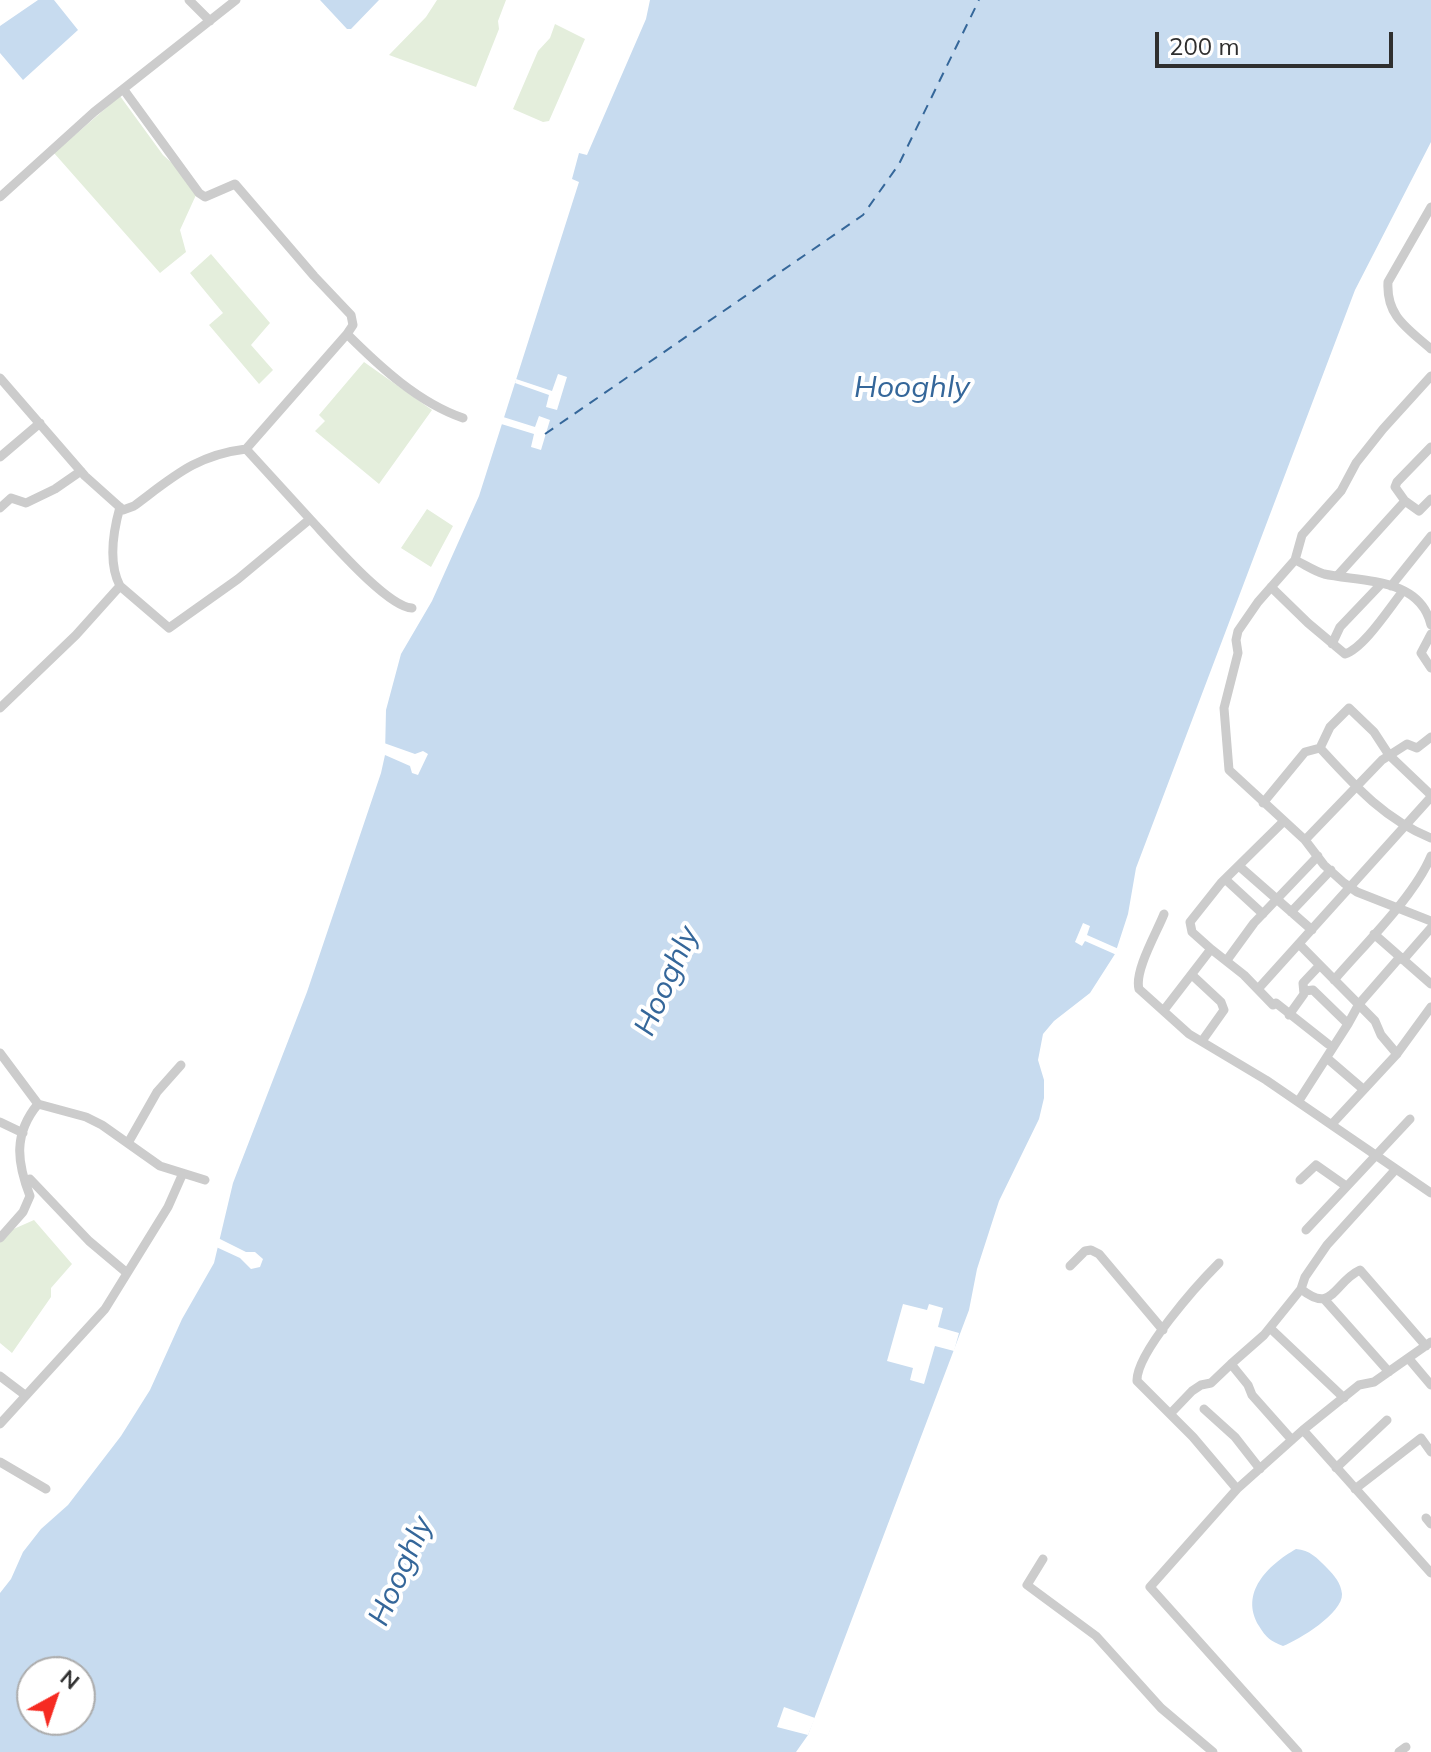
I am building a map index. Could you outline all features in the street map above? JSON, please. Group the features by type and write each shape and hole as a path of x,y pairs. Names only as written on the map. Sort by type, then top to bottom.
{"street":[{"path":"189,0 210,21"},
{"path":"0,197 94,112 236,0"},
{"path":"0,378 81,471 123,510 134,506 195,462 222,452 246,449 353,325 351,315 314,276 241,188 229,184 205,197 199,193 124,90"},
{"path":"1431,207 1426,230 1388,282 1387,296 1391,312 1431,349"},
{"path":"347,334 375,362 440,410 463,418"},
{"path":"1431,376 1356,463 1341,491 1302,535 1295,560 1238,631 1238,653 1224,708 1229,770 1305,840 1351,888 1431,921"},
{"path":"0,457 40,423"},
{"path":"1431,447 1395,487 1405,501 1419,511 1431,499"},
{"path":"246,449 354,566 401,608 412,608"},
{"path":"0,508 11,498 26,503 55,489 81,471"},
{"path":"1338,575 1405,501"},
{"path":"120,507 114,526 114,574 120,586 169,628 238,579 310,519"},
{"path":"1332,644 1340,627 1387,585 1431,536"},
{"path":"1295,560 1323,574 1387,585 1403,591 1414,597 1430,617"},
{"path":"0,708 76,635 120,586"},
{"path":"1271,587 1345,654 1352,652 1403,591"},
{"path":"1431,634 1421,653 1431,668"},
{"path":"1258,989 1431,796 1389,755 1374,732 1349,708 1330,727 1320,748 1305,752 1263,803"},
{"path":"1305,840 1389,755 1407,744 1417,748 1431,737"},
{"path":"1320,748 1355,786 1403,826 1431,838"},
{"path":"1284,821 1225,879 1189,926 1274,1004 1328,1044"},
{"path":"1227,960 1263,914 1318,856"},
{"path":"1334,980 1398,907 1431,856"},
{"path":"1239,866 1312,930"},
{"path":"1291,912 1331,870"},
{"path":"1225,879 1263,914"},
{"path":"1164,914 1137,982 1139,989 1189,1034 1332,1124 1431,1193"},
{"path":"1298,1102 1328,1059 1359,1004 1431,928"},
{"path":"1374,934 1431,984"},
{"path":"1300,945 1377,1023 1381,1035 1397,1054"},
{"path":"1164,1010 1211,949"},
{"path":"1289,1015 1304,991 1303,983 1319,966"},
{"path":"1192,975 1221,1002 1224,1010 1202,1041"},
{"path":"1304,991 1313,990 1348,1024"},
{"path":"1332,1124 1397,1054 1431,1007"},
{"path":"0,1053 38,1104 86,1117 160,1166 205,1180"},
{"path":"1328,1059 1363,1089"},
{"path":"128,1143 157,1092 181,1065"},
{"path":"0,1238 23,1212 30,1196 21,1173 18,1152 30,1113 38,1104"},
{"path":"1306,1230 1410,1119"},
{"path":"0,1122 23,1133"},
{"path":"1300,1180 1316,1165 1346,1186"},
{"path":"1170,1414 1192,1391 1211,1383 1260,1339 1301,1289 1305,1277 1327,1245 1396,1169"},
{"path":"0,1424 97,1319 168,1207 183,1173"},
{"path":"30,1179 89,1241 127,1273"},
{"path":"1070,1266 1085,1251 1099,1254 1163,1330"},
{"path":"1219,1263 1194,1287 1163,1330 1137,1370 1137,1381 1219,1465 1237,1489"},
{"path":"1298,1752 1150,1587 1237,1489 1303,1430 1359,1385 1374,1382 1429,1344 1360,1270 1325,1300 1315,1300 1301,1289"},
{"path":"1325,1300 1389,1372"},
{"path":"1270,1328 1344,1398"},
{"path":"1409,1359 1431,1385"},
{"path":"1231,1364 1252,1395 1292,1440"},
{"path":"0,1376 25,1395"},
{"path":"1204,1409 1235,1437 1260,1469"},
{"path":"1336,1468 1387,1420"},
{"path":"1303,1430 1431,1573"},
{"path":"1355,1489 1421,1438 1431,1452"},
{"path":"0,1462 46,1489"},
{"path":"1043,1559 1027,1585 1096,1636 1161,1708 1213,1752"}],"green space":[{"path":"437,0 506,0 498,21 499,29 476,87 389,55 426,17"},
{"path":"555,24 585,39 549,121 543,122 513,109 538,51 550,38"},
{"path":"120,96 163,155 182,172 196,195 180,230 186,252 160,273 54,153"},
{"path":"211,254 270,323 251,345 273,370 259,384 209,325 223,313 190,273"},
{"path":"364,362 432,410 379,484 315,431 325,421 319,415"},
{"path":"427,509 453,526 431,567 401,548"},
{"path":"34,1220 72,1264 51,1288 51,1297 12,1353 0,1343 0,1235"}],"water":[{"path":"38,0 54,0 78,30 23,80 0,53 0,26"},
{"path":"320,0 379,0 351,29 347,29"},
{"name":"Hooghly","path":"650,0 1431,0 1431,142 1355,290 1136,868 1128,914 1115,954 1090,993 1054,1021 1043,1034 1038,1060 1044,1080 1044,1098 1039,1119 999,1201 977,1269 969,1310 808,1735 796,1752 0,1752 0,1593 11,1579 23,1552 41,1529 68,1505 121,1436 150,1390 182,1319 214,1263 233,1183 307,992 381,773 385,755 386,710 401,654 432,601 479,496 579,182 572,179 579,153 587,155 646,19"},
{"path":"1296,1549 1320,1561 1337,1580 1342,1594 1328,1617 1283,1646 1269,1639 1262,1630 1252,1602 1267,1572"}],"pier":[{"path":"558,374 567,377 557,410 546,407 549,395 515,383 516,379 552,391"},
{"path":"500,416 535,427 539,416 550,420 541,450 531,447 534,434 498,423"},
{"path":"384,743 415,754 423,751 428,754 418,775 412,773 410,766 385,755"},
{"path":"1083,923 1090,926 1087,935 1121,950 1119,956 1085,941 1082,946 1075,942"},
{"path":"216,1237 246,1252 255,1252 263,1259 260,1267 251,1269 240,1258 214,1246"},
{"path":"903,1304 927,1310 929,1304 943,1308 938,1327 959,1333 954,1351 935,1346 924,1384 910,1380 913,1368 887,1361"},
{"path":"784,1707 815,1718 808,1735 777,1727"}],"ferry route":[{"path":"545,434 863,215 899,164 979,0"}]}
